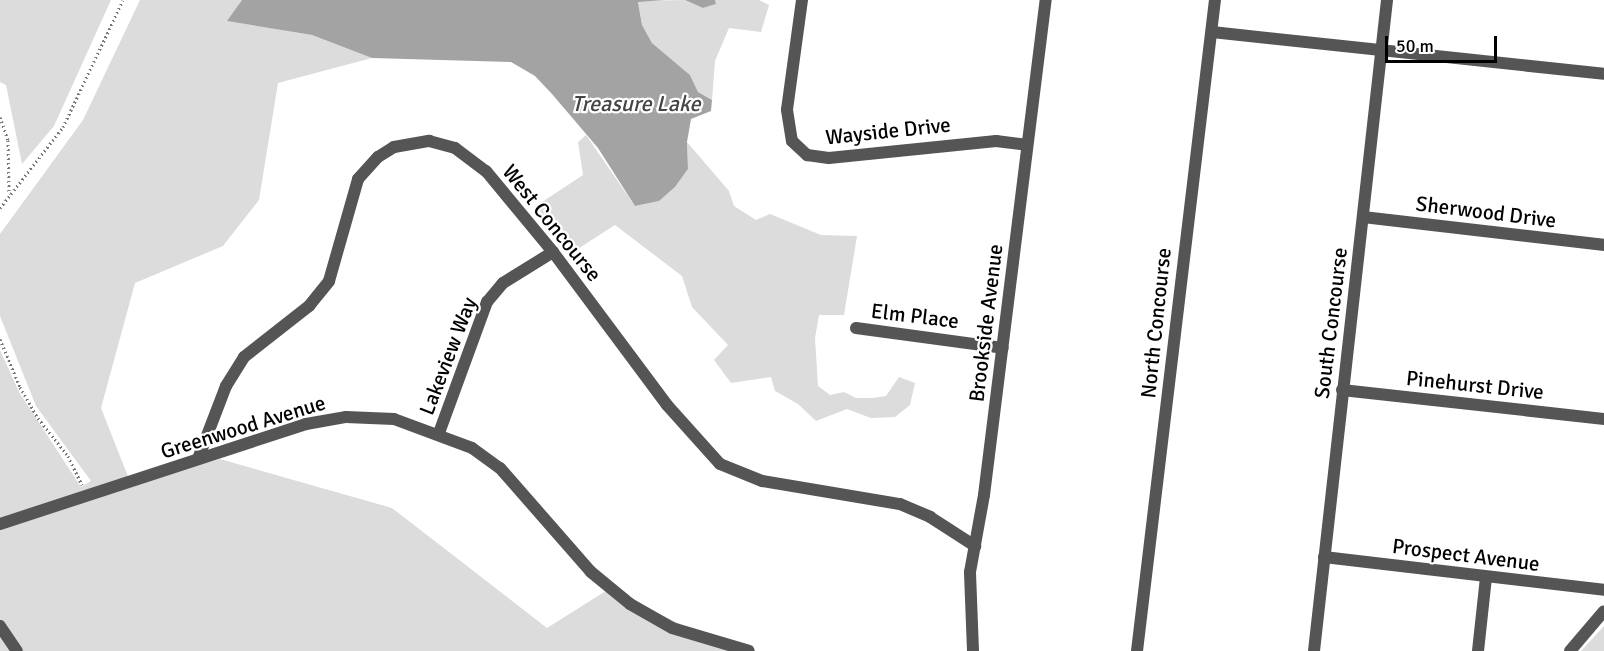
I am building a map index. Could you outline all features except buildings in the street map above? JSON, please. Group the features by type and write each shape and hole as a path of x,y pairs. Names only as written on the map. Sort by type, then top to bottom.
{"street":[{"name":"Wayside Drive","path":"802,0 787,110 792,141 807,155 829,158 996,141 1028,145"},
{"name":"Brookside Avenue","path":"973,651 970,572 1004,348 1046,0"},
{"name":"North Concourse","path":"1137,651 1215,0"},
{"name":"South Concourse","path":"1314,651 1387,0"},
{"path":"1212,32 1604,74"},
{"name":"West Concourse","path":"198,459 226,386 244,357 309,306 329,281 338,258 353,188 378,157 412,142 455,147 486,171 553,252 667,405 720,464 762,481 900,504 930,517 975,546"},
{"name":"Sherwood Drive","path":"1363,217 1604,245"},
{"name":"Lakeview Way","path":"440,433 487,302 503,283 553,252"},
{"name":"Elm Place","path":"856,328 1004,348"},
{"name":"Pinehurst Drive","path":"1342,390 1604,419"},
{"name":"Greenwood Avenue","path":"0,524 306,424 346,417 394,419 440,433 472,448 500,468 591,572 630,604 681,632 749,651"},
{"name":"Prospect Avenue","path":"1324,557 1604,590"},
{"path":"1478,651 1486,577"},
{"path":"1570,651 1604,611"},
{"path":"0,626 17,651"}],"path":[{"path":"0,208 9,194 32,171 63,128 123,0"},
{"path":"0,117 8,140 9,194"},
{"path":"0,339 20,387 38,418 68,456 88,497"}],"shaded area":[{"path":"0,0 111,0 54,126 22,164 6,85 0,82"},
{"path":"140,0 242,0 228,21 312,35 372,58 278,83 259,200 223,246 135,283 101,408 131,484 121,488 220,459 392,508 547,628 609,589 735,651 0,651 0,350 19,392 81,487 91,481 36,406 0,316 0,234 83,120"},
{"path":"685,0 703,8 716,4 715,0 759,0 769,5 761,32 729,28 715,61 712,100 698,92 690,75 652,43 642,25 638,1"},
{"path":"586,135 635,206 659,201 675,187 688,169 687,142 729,191 734,206 756,220 770,214 821,235 857,236 844,315 819,315 815,338 818,386 830,395 844,392 856,398 873,398 886,396 899,377 915,383 910,405 895,417 871,418 847,409 816,421 798,404 775,391 771,377 731,383 714,360 728,345 692,307 682,276 615,225 573,252 536,206 583,175 578,142"},
{"path":"1604,626 1604,651 1581,651"}],"water":[{"name":"Treasure Lake","path":"242,0 665,0 638,2 642,25 652,43 690,75 698,92 712,100 711,111 691,119 687,142 688,169 675,187 659,201 635,206 598,148 552,94 535,76 511,62 372,58 312,35 227,21"},
{"path":"685,0 715,0 716,4 703,8"}]}
